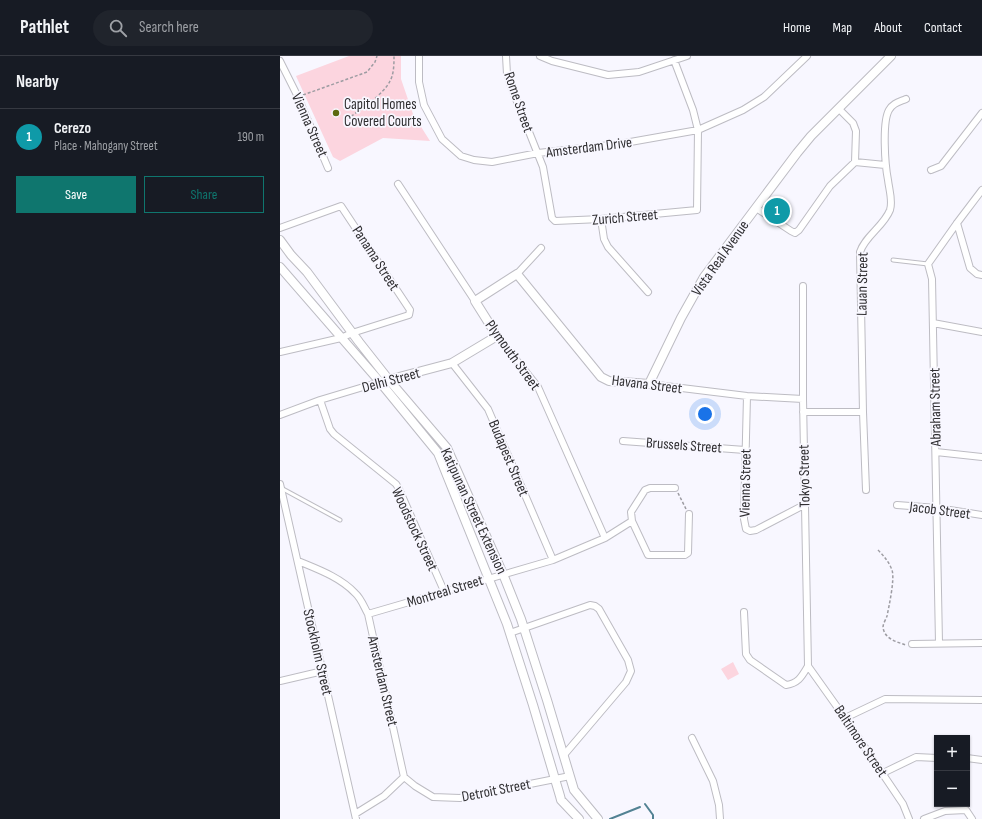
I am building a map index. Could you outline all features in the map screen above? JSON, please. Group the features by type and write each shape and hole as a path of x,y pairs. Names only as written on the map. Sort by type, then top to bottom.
{"street":[{"name":"Amsterdam Drive","path":"419,56 419,82 424,105 442,139 461,156 474,160 492,162 538,153 619,144 698,130 743,110 764,97 806,56"},
{"name":"Rome Street","path":"506,56 507,74 543,167 552,218"},
{"path":"540,56 552,61 608,76 639,72 687,56"},
{"name":"Vista Real Avenue","path":"649,384 681,318 704,277 811,136 891,56"},
{"path":"674,60 693,110 698,130"},
{"name":"Vienna Street","path":"280,61 298,97 328,168"},
{"name":"Lauan Street","path":"866,490 860,252 864,244 890,209 891,201 884,159 887,114 889,109 895,103 906,99"},
{"path":"756,208 795,232 799,230 830,186 855,162 856,131 853,123 839,109"},
{"path":"931,170 941,166 982,113"},
{"name":"Zurich Street","path":"552,218 555,220 601,219 694,211 698,208 698,130"},
{"path":"855,162 885,165"},
{"name":"Plymouth Street","path":"398,184 497,336 538,387 605,538"},
{"path":"928,264 956,223 982,190"},
{"name":"Panama Street","path":"280,228 342,206 410,310 409,314 352,333"},
{"path":"601,219 604,238 608,247 648,292"},
{"path":"956,223 970,268 977,274 982,275"},
{"name":"Katipunan Street Extension","path":"280,240 291,255 307,272 389,380 447,448 503,574 524,628 575,792 598,819"},
{"path":"475,301 517,274 541,248"},
{"name":"Abraham Street","path":"928,264 932,279 939,643"},
{"name":"Katipunan Street Extension","path":"280,267 380,382 438,453 510,633 562,800 577,817"},
{"name":"Havana Street","path":"517,274 600,377 609,381 649,384 747,396 803,399"},
{"name":"Tokyo Street","path":"803,286 804,505 808,666"},
{"path":"933,322 982,332"},
{"path":"280,352 341,338 352,333"},
{"name":"Delhi Street","path":"280,415 320,400 452,363 497,336"},
{"name":"Budapest Street","path":"452,363 488,409 552,560"},
{"name":"Vienna Street","path":"747,396 744,519 746,529 750,531 756,530 804,505"},
{"name":"Woodstock Street","path":"320,400 330,429 334,434 396,484 444,592"},
{"path":"804,412 863,412"},
{"name":"Brussels Street","path":"623,441 745,450"},
{"path":"936,452 982,457"},
{"name":"Stockholm Street","path":"281,486 356,817"},
{"path":"675,488 650,488 645,490 631,512 632,521 648,555 685,555 688,553 689,514"},
{"name":"Jacob Street","path":"897,505 937,508 982,515"},
{"name":"Montreal Street","path":"368,614 552,560 605,538 632,521"},
{"name":"Amsterdam Street","path":"298,561 328,574 343,583 357,594 368,614 404,777"},
{"path":"510,633 590,605 595,606 628,660 631,671 626,682 564,755"},
{"path":"744,612 746,654 750,660 786,685 794,684 808,666"},
{"path":"912,644 982,643"},
{"name":"Baltimore Street","path":"808,666 883,773 903,804 909,819"},
{"path":"280,681 323,672"},
{"path":"845,718 885,699 982,700"},
{"path":"692,738 713,781 719,805 720,819"},
{"path":"883,773 916,757 934,758"},
{"path":"970,758 982,760"},
{"name":"Detroit Street","path":"404,777 433,797 460,798 570,776"},
{"path":"356,817 384,796 404,777"},
{"path":"924,819 945,811 966,810 972,819"}],"lane":[{"path":"893,260 928,264"},
{"path":"281,486 340,520"}],"path":[{"path":"298,97 367,72 375,62 377,56"},
{"path":"347,119 369,103 388,85 394,68 394,56"},
{"path":"675,488 689,514"},
{"path":"878,550 885,558 892,571 891,592 883,627 885,633 893,641 906,645 912,644"}],"shaded area":[{"path":"349,56 401,56 401,79 413,114 430,141 383,138 340,161 333,157 296,76"},
{"path":"733,662 739,674 728,680 721,669"}],"waterway":[{"path":"645,804 653,815 653,819"},
{"path":"610,819 640,807"}],"place":[{"name":"Capitol Homes Covered Courts","path":"336,113"},
{"name":"Cerezo","path":"777,211"}]}
